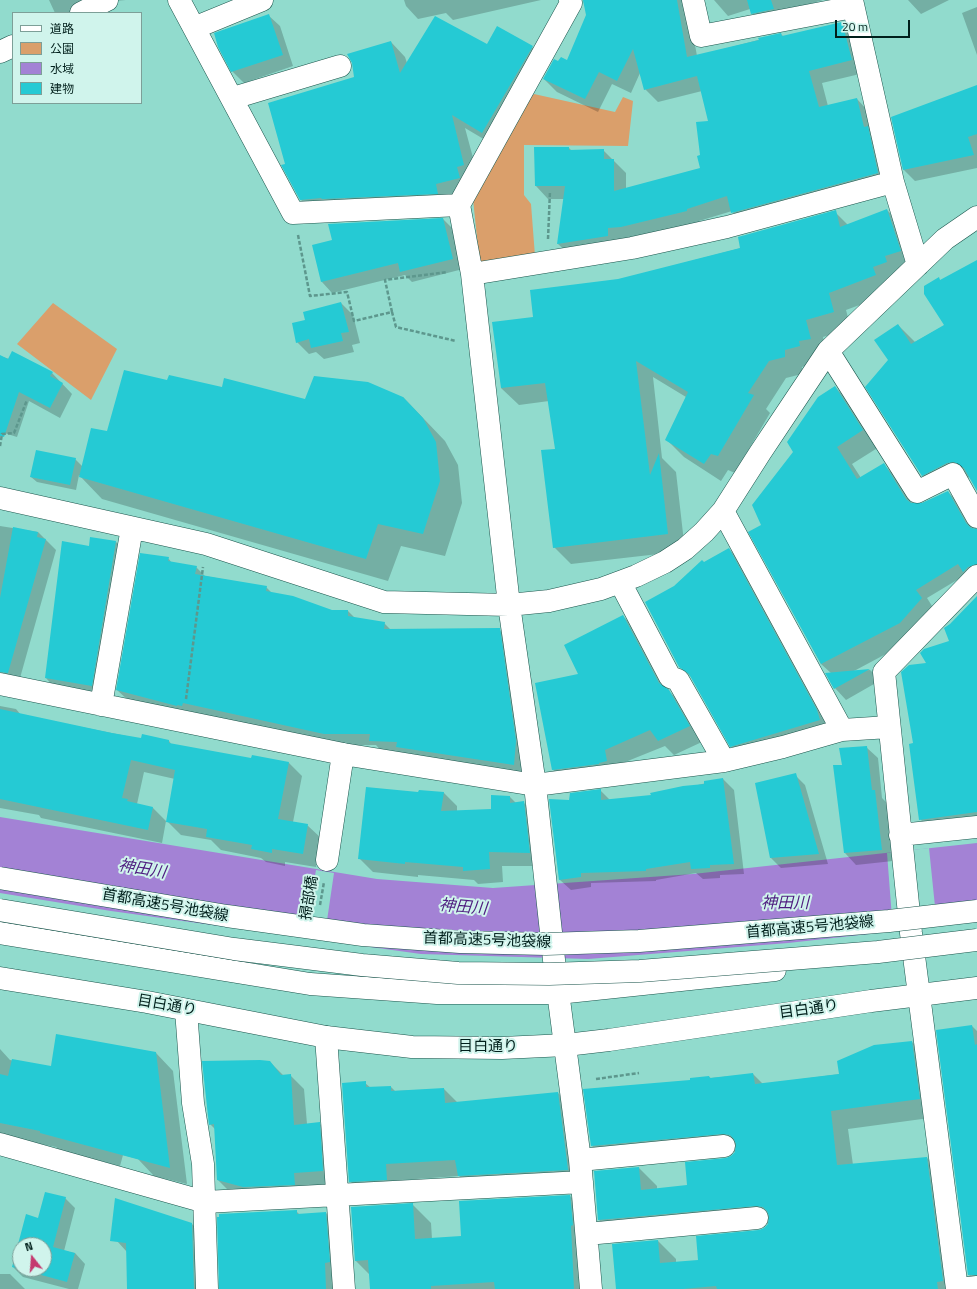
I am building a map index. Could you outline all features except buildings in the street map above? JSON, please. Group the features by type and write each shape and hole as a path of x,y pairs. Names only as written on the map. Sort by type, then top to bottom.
{"main road":[{"path":"82,12 107,0"},
{"path":"179,0 233,98 293,213 459,205"},
{"path":"194,28 262,0"},
{"path":"570,0 571,3 459,205 472,271 509,605 535,785 554,960 580,1160 591,1289"},
{"path":"693,0 701,36 852,4 893,182 918,265"},
{"path":"0,52 12,46"},
{"path":"233,98 340,66"},
{"path":"472,271 547,262 632,248 712,230 893,182"},
{"path":"0,498 206,544 384,602 509,605 549,601 601,589 665,562 685,549 704,532 723,511 760,452 828,352 945,240 977,217"},
{"path":"828,352 917,492 953,474 977,517"},
{"path":"723,511 842,730"},
{"path":"101,705 132,528"},
{"path":"977,576 884,672 900,840 913,954 958,1289 977,1287"},
{"path":"620,582 670,677 678,680 724,761"},
{"path":"0,684 343,754 535,785 724,761 783,747 842,730 890,727"},
{"path":"327,860 343,754"},
{"path":"900,840 977,827"},
{"name":"首都高速5号池袋線","path":"0,878 227,916 363,935 460,942 546,944 639,941 890,921 977,911"},
{"name":"首都高速5号池袋線","path":"0,910 234,949 362,965 458,973 548,974 640,971 878,952 977,940"},
{"path":"0,933 310,984 437,993 558,993 977,946"},
{"name":"目白通り","path":"0,978 186,1010 326,1037 412,1047 502,1048 566,1044 977,988"},
{"path":"186,1010 193,1103 203,1164 207,1289"},
{"path":"326,1037 336,1195 344,1289"},
{"path":"0,1144 205,1202 582,1182"},
{"path":"580,1160 724,1146"},
{"path":"587,1234 757,1218"}],"path":[{"path":"547,262 550,191"},
{"path":"293,213 310,296 347,292 354,321 392,312"},
{"path":"448,339 396,327 385,280 472,271"},
{"path":"0,446 2,434 14,433 27,400"},
{"path":"183,721 206,544"},
{"name":"掃部橋","path":"320,911 327,860"},
{"path":"596,1079 640,1074"}],"green space":[{"path":"534,94 615,112 623,97 633,101 628,146 524,145 524,195 531,204 535,256 480,267 473,199 517,115"},
{"path":"53,303 117,349 91,400 17,344"}],"water":[{"name":"神田川","path":"0,817 377,879 493,888 693,874 977,843 977,922 788,943 588,959 421,954 111,911 0,893"}],"pier":[{"path":"929,848 937,926 893,931 887,853"},
{"path":"316,870 334,873 324,941 304,938"}]}
